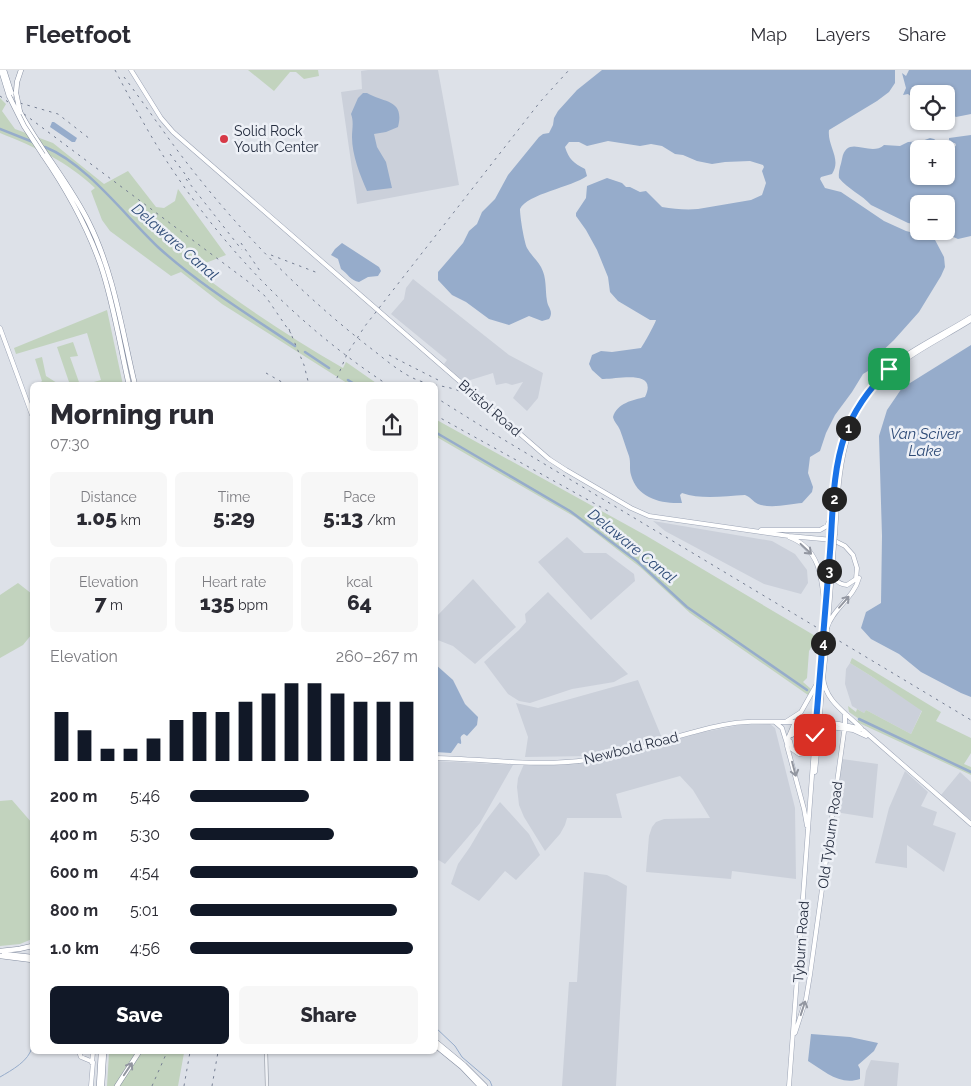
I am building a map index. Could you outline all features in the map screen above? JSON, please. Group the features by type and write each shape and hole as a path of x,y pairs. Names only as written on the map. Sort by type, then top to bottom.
{"highway":[{"path":"2,70 7,90"},
{"path":"2,70 20,112 69,194 95,250 106,283 128,382"},
{"path":"13,95 21,70"},
{"path":"0,79 7,90 13,95 24,126 77,200 100,248 111,282 133,382"},
{"path":"0,954 30,946"},
{"path":"0,954 30,959"},
{"path":"438,1043 485,1086"},
{"path":"438,1047 480,1086"},
{"path":"100,1086 101,1054"},
{"path":"117,1086 138,1054"}],"main road":[{"name":"Bristol Road","path":"131,70 169,128 524,438 561,468 644,514 762,532"},
{"name":"Tyburn Road","path":"826,628 835,506 846,441 854,420 870,394 885,376 906,359 971,318"},
{"path":"0,328 30,410"},
{"path":"751,530 815,531 827,526 835,515"},
{"path":"762,532 829,539 839,542 849,548 855,559 856,579 849,584 840,584 834,578 832,566"},
{"path":"762,532 792,539 803,545 812,554 820,571 826,612"},
{"path":"762,532 829,537 848,546 856,556 859,570 857,583 852,593 833,615 826,628"},
{"name":"Tyburn Road","path":"789,1086 811,799 832,566 832,545"},
{"path":"822,676 828,695 844,713 971,824"},
{"path":"784,722 801,712 822,676"},
{"name":"Old Tyburn Road","path":"792,1040 806,999 810,975 845,727 844,713"},
{"path":"771,721 777,723 782,728 804,809 808,836"},
{"name":"Newbold Road","path":"438,758 524,762 575,761 611,755 738,722 796,722 845,727"},
{"path":"787,746 789,736 796,722"},
{"name":"Newbold Road","path":"796,722 845,727"},
{"path":"805,724 796,729 791,737 790,744 792,749 797,754 804,754 811,749 814,741"},
{"path":"845,727 863,730"},
{"path":"845,727 873,739"},
{"name":"Tyburn Road","path":"811,799 814,741 817,734"},
{"path":"80,1054 83,1058 92,1060"},
{"path":"90,1086 93,1054"}],"street":[{"path":"266,1054 267,1086"}],"shaded area":[{"path":"438,70 459,185 357,204 341,92 362,89 361,71"},
{"path":"413,279 509,355 543,373 538,398 527,411 513,398 523,382 512,385 506,383 496,385 493,373 464,382 444,364 447,360 391,314 404,299 406,288"},
{"path":"653,521 772,541 795,554 807,570 808,583 801,594 764,584 665,531"},
{"path":"567,537 584,553 606,553 634,574 635,581 591,620 538,562"},
{"path":"473,579 516,627 475,664 453,646 438,640 438,615"},
{"path":"548,592 628,674 614,682 572,689 530,703 519,701 508,694 484,662 519,630 526,622 525,614"},
{"path":"850,663 922,710 911,734 866,710 864,713 852,706 845,684 846,669"},
{"path":"638,680 662,738 592,756 525,757 528,737 516,703 538,708"},
{"path":"770,724 775,728 795,808 796,879 732,871 731,879 646,872 649,836 656,822 664,819 710,818 693,790 680,776 616,794 622,818 567,818 560,834 545,851 524,817 519,805 518,778 524,764 573,764 601,760 704,732 740,725"},
{"path":"842,759 878,764 873,818 835,812"},
{"path":"438,761 513,765 480,823 445,864 438,860"},
{"path":"905,771 928,792 921,806 937,812 933,825 956,833 944,872 907,845 907,868 875,863 889,808"},
{"path":"960,772 971,782 971,826 960,817 941,795"},
{"path":"500,802 529,834 540,855 516,880 505,871 479,901 451,884 458,864"},
{"path":"584,872 607,875 627,886 616,1086 562,1086 569,982 577,982"},
{"path":"871,1060 899,1063 897,1086 864,1086 866,1071"}],"green space":[{"path":"248,70 318,70 319,76 304,79 296,72 290,72 274,91"},
{"path":"0,98 6,104 2,111 15,129 53,143 104,184 128,171 156,207 164,208 175,201 178,189 226,255 193,268 248,308 304,345 343,368 346,362 375,382 345,382 222,304 181,272 171,276 110,231 102,220 91,191 95,188 85,179 50,156 0,133"},
{"path":"107,310 122,382 94,382 101,380 87,333 16,354 14,348"},
{"path":"73,342 78,356 70,357 79,382 69,382 57,347"},
{"path":"42,357 46,376 55,382 41,382 35,359"},
{"path":"438,421 645,535 817,637 809,651 807,678 803,682 811,689 808,695 690,613 640,567 575,517 438,438"},
{"path":"18,583 30,592 30,636 23,645 0,658 0,595"},
{"path":"852,658 941,712 936,721 971,738 971,753 964,764 971,767 971,775 857,722 859,719 849,712 848,706 856,712 857,709 864,713 866,710 911,734 922,711 850,663"},
{"path":"12,800 30,821 30,940 20,944 0,946 0,801"},
{"path":"109,1054 184,1054 178,1086 107,1086"}],"water":[{"path":"602,70 895,70 895,83 889,92 829,130 830,142 835,158 835,168 832,174 820,179 825,188 841,192 884,221 910,232 910,240 935,240 944,257 945,267 919,312 875,358 868,371 863,374 835,415 820,451 810,457 808,473 813,487 812,492 802,503 769,506 758,504 745,495 705,497 682,493 680,495 682,503 674,503 658,501 644,494 634,483 630,473 629,456 620,430 613,417 622,405 645,397 648,388 646,382 641,379 625,377 602,379 592,370 589,364 592,355 601,351 612,352 641,348 656,320 650,320 618,301 610,292 608,277 597,250 576,216 586,198 587,186 607,178 640,192 646,191 662,207 698,209 751,200 762,195 766,183 762,171 763,165 750,161 712,164 675,154 662,146 651,144 640,146 608,141 587,146 579,142 569,142 565,147 568,155 574,163 585,169 587,176 531,199 520,209 522,229 527,248 543,271 547,301 551,312 549,319 542,321 529,316 509,325 489,319 466,302 452,295 438,280 438,272 463,243 469,231 477,224 482,212 495,199 508,175 539,137 549,133 558,111 577,90"},
{"path":"909,70 971,70 971,114 955,116 955,85 910,85 910,96 903,95 906,88 902,73 906,76"},
{"path":"363,93 392,103 398,111 398,127 374,134 377,147 386,162 392,188 367,191 357,165 352,144 353,123 351,114 358,98"},
{"path":"52,122 77,138 75,142 72,142 50,127"},
{"path":"971,135 971,236 958,239 955,238 955,195 910,195 910,223 871,205 839,178 842,159 845,151 849,148 872,149 884,145 900,146 910,142 910,185 955,185 956,145 955,140 949,140 949,138"},
{"path":"342,243 379,267 381,271 378,276 368,277 359,282 349,277 341,269 338,259 331,255"},
{"name":"Van Sciver Lake","path":"971,345 971,697 921,672 899,654 871,639 861,628 866,612 881,603 882,536 879,436 887,410 902,388"},
{"path":"438,667 453,680 465,704 478,717 477,725 467,736 464,734 461,736 461,744 458,743 451,753 438,752"},
{"path":"811,1034 850,1037 878,1043 874,1051 858,1065 860,1079 846,1081 826,1073 808,1061"}],"waterway":[{"name":"Delaware Canal","path":"0,129 33,142"},
{"name":"Delaware Canal","path":"45,147 61,155 91,178 159,248 191,275 295,346"},
{"name":"Delaware Canal","path":"305,352 329,368"},
{"name":"Delaware Canal","path":"438,434 570,511 637,561 687,607 807,690"},
{"name":"Delaware Canal","path":"859,719 971,772"},
{"path":"438,1030 455,1046 462,1057 490,1081 492,1086"},
{"path":"0,1077 19,1065 30,1052"}],"railway":[{"path":"115,70 144,124 168,162 198,206 221,235 299,316 327,341 384,382"},
{"path":"335,382 347,354 365,326 540,102 569,70"},
{"path":"124,77 179,153 217,201 280,269 349,331 401,371 424,382"},
{"path":"0,96 250,283 266,297 292,335"},
{"path":"13,101 58,114 90,139"},
{"path":"170,154 191,182"},
{"path":"186,179 242,250"},
{"path":"241,243 262,274"},
{"path":"271,255 318,273"},
{"path":"289,329 304,365 308,382"},
{"path":"389,355 440,381"},
{"path":"266,373 282,382"},
{"path":"438,385 464,393 479,404"},
{"path":"438,399 971,720"},
{"path":"438,417 608,511"},
{"path":"152,1086 166,1054"},
{"path":"184,1086 190,1054"},
{"path":"212,1086 218,1054"}],"place":[{"name":"Solid Rock Youth Center","path":"224,139"}],"route":[{"path":"815,735 839,455 855,411 869,390 889,369"}]}
